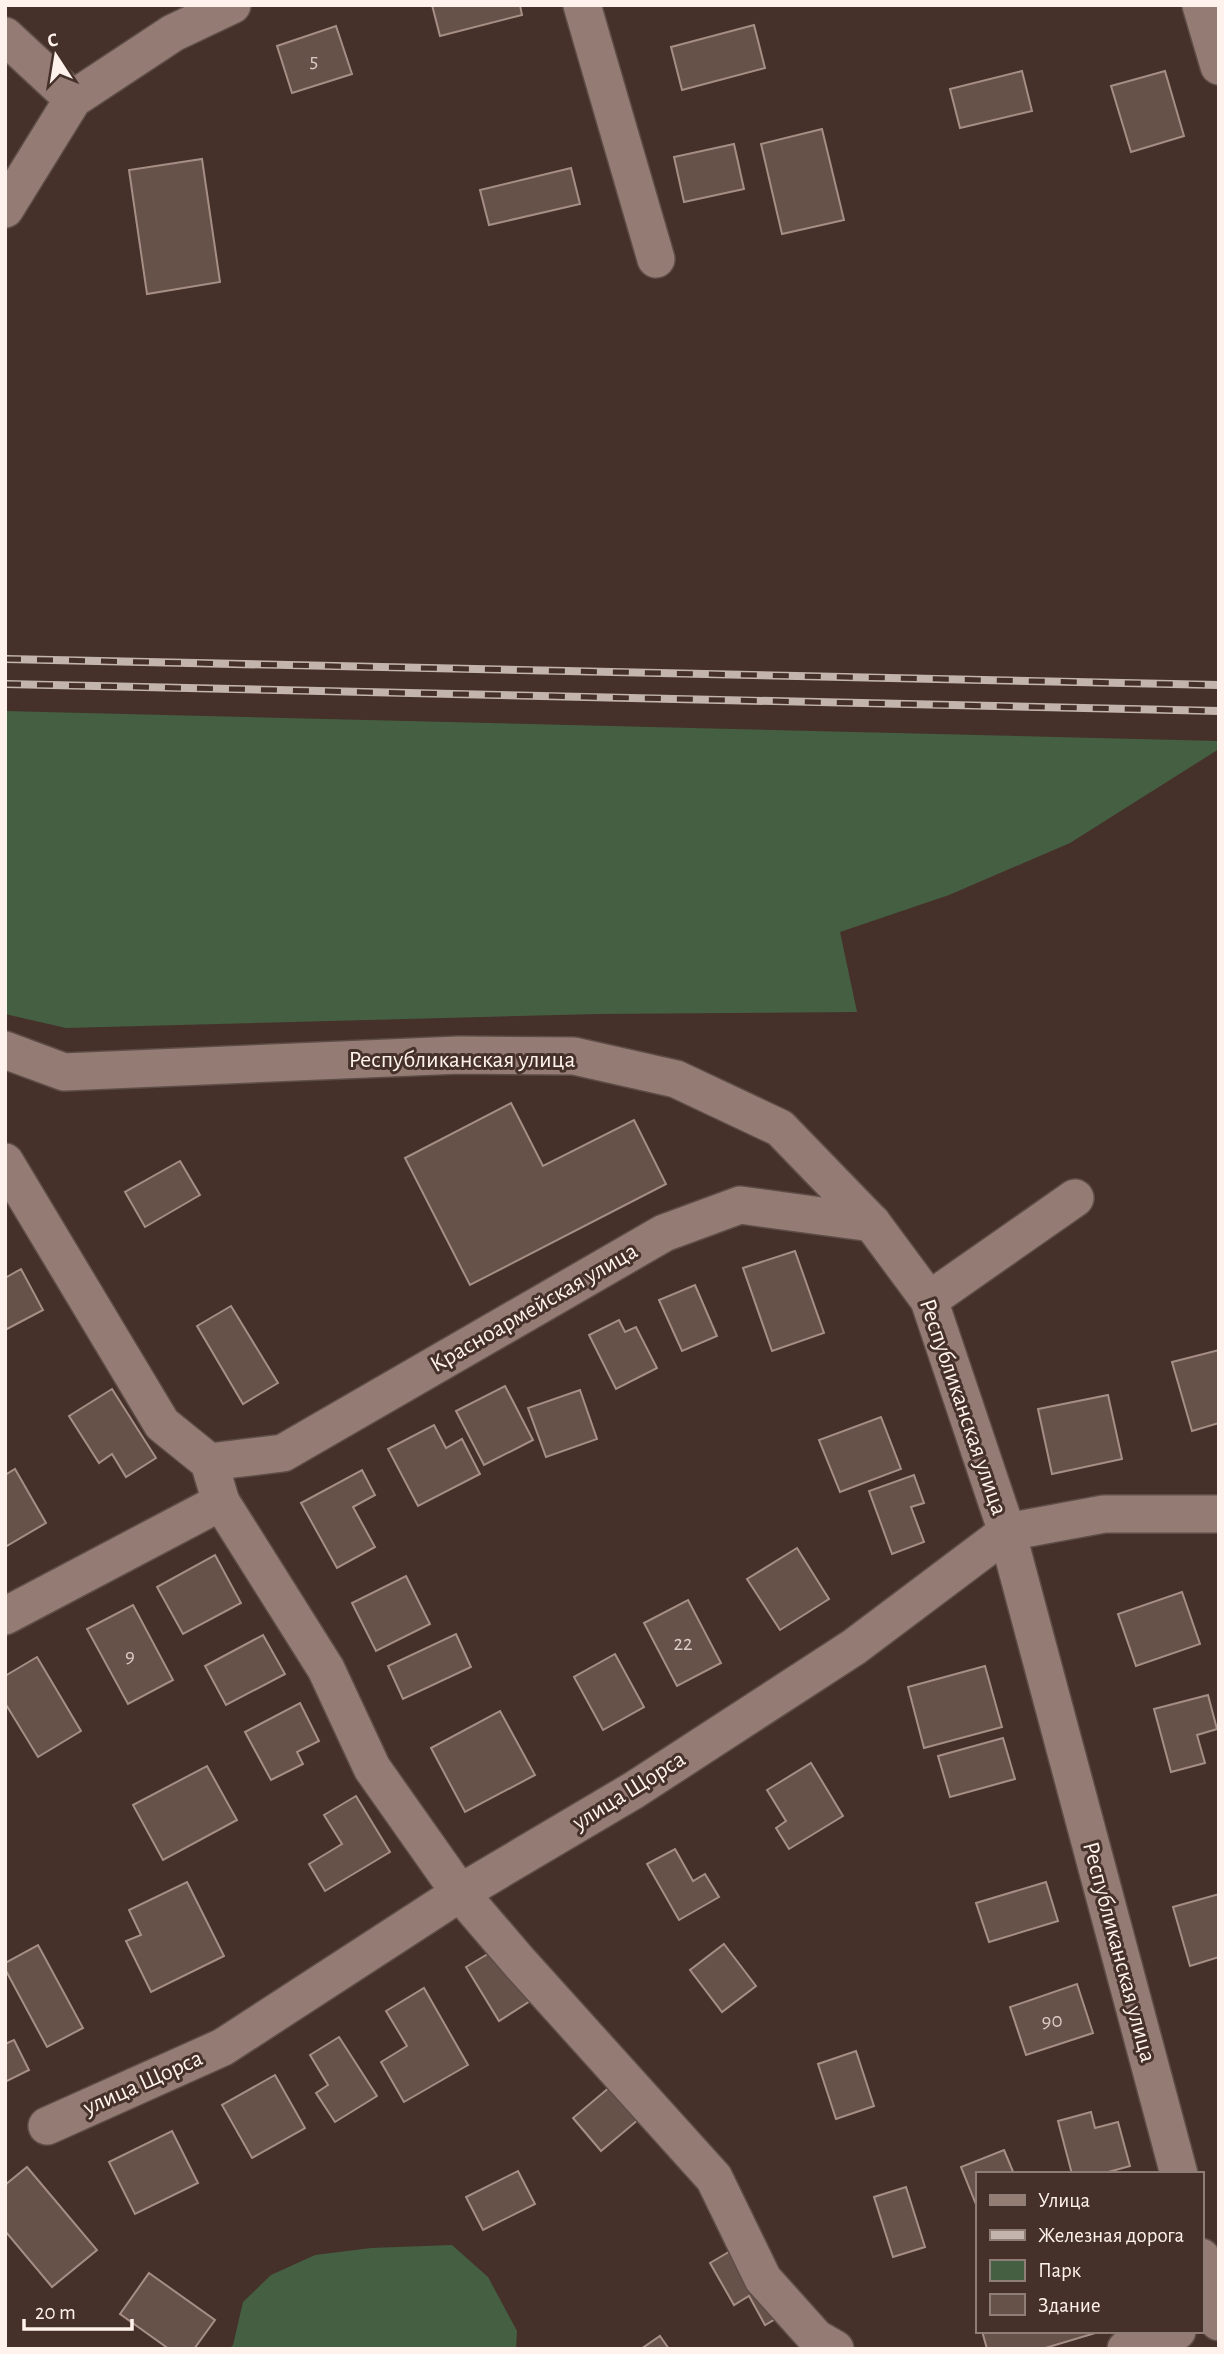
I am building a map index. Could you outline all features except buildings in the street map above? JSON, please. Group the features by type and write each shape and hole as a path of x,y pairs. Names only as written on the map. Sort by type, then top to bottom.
{"street":[{"path":"5,209 73,99 173,33 232,5"},
{"path":"582,5 656,259"},
{"path":"1201,5 1219,66"},
{"path":"5,36 73,99"},
{"name":"Республиканская улица","path":"5,1050 64,1072 459,1055 574,1056 676,1079 780,1129 872,1223 929,1300 1007,1532 1178,2172"},
{"path":"5,1162 162,1424 209,1462 221,1502 326,1669 372,1768 460,1893 714,2178 763,2279 816,2338 835,2349"},
{"path":"929,1300 1075,1198"},
{"name":"Красноармейская улица","path":"209,1462 283,1453 664,1233 740,1205 872,1223"},
{"path":"5,1616 221,1502"},
{"name":"улица Щорса","path":"47,2126 223,2047 460,1893 634,1790 854,1647 1007,1532 1104,1514 1219,1514"},
{"path":"1203,2267 1214,2320"},
{"path":"1126,2349 1171,2333"}],"green space":[{"path":"5,711 1219,741 1219,749 1070,843 949,895 840,932 857,1012 598,1014 66,1028 5,1014"},
{"path":"452,2245 488,2277 517,2331 516,2349 229,2349 233,2345 243,2302 271,2275 315,2255 371,2248"}],"railway":[{"path":"5,659 1219,685"},
{"path":"5,684 1219,711"}]}
